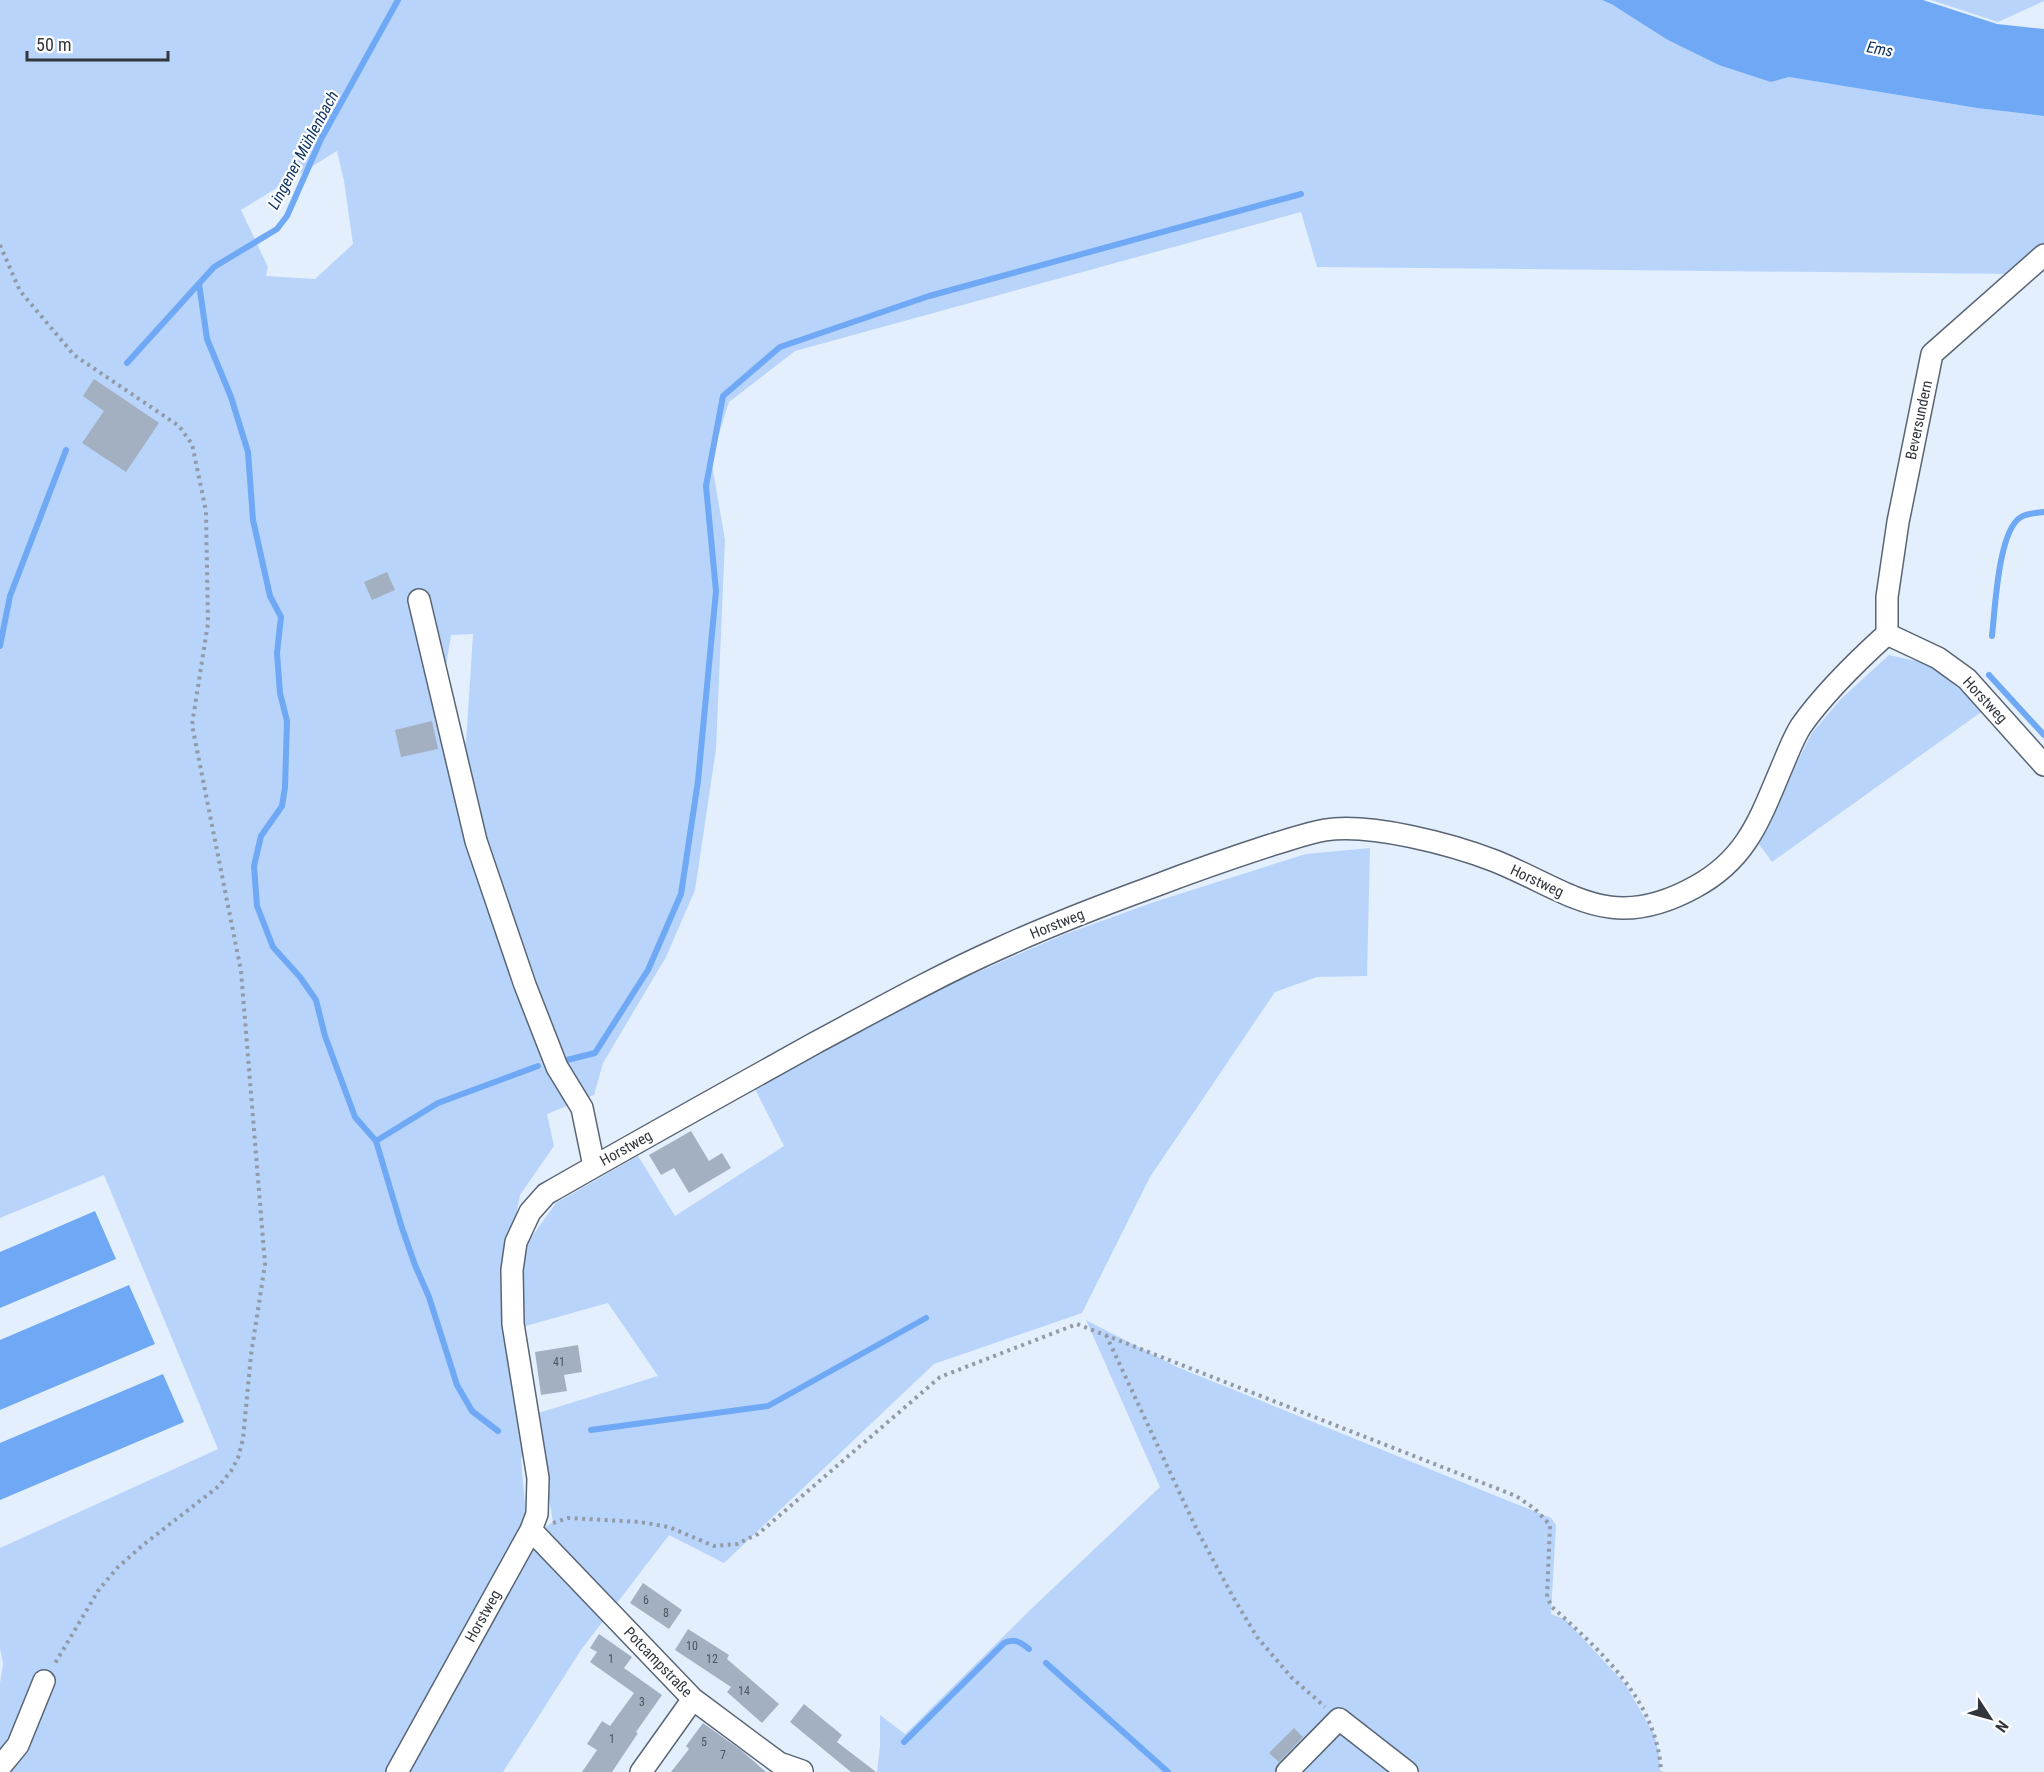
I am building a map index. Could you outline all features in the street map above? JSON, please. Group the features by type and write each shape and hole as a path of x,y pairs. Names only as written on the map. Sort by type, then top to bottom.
{"street":[{"name":"Beversundern","path":"1887,634 1887,597 1898,522 1932,354 2044,255"},
{"path":"419,600 476,841 525,985 557,1067 582,1108 594,1166"},
{"name":"Horstweg","path":"397,1772 531,1530 537,1514 538,1478 513,1324 512,1270 516,1242 530,1212 546,1194 886,1005 995,950 1071,917 1218,862 1310,834 1327,830 1350,830 1413,838 1450,847 1494,861 1598,907 1627,909 1656,904 1695,888 1723,868 1746,844 1799,729 1857,660 1887,634 1938,658 1967,679 2044,765"},
{"name":"Potcampstraße","path":"531,1530 693,1699 779,1763 802,1771"},
{"path":"0,1767 18,1745 44,1681"},
{"path":"641,1772 693,1699"},
{"path":"1287,1772 1340,1719 1407,1772"}],"path":[{"path":"0,245 20,291 74,356 179,426 192,444 206,511 208,622 192,725 241,971 265,1264 251,1355 243,1439 231,1472 219,1486 117,1568 99,1591 44,1681"},
{"path":"531,1530 568,1518 640,1522 669,1527 714,1546 737,1544 758,1534 940,1377 1077,1324 1516,1496 1535,1509 1550,1525 1547,1597 1552,1607 1628,1683 1656,1734 1661,1772"},
{"path":"1106,1335 1197,1530 1257,1637 1291,1677 1340,1719"}],"shaded area":[{"path":"0,0 1602,0 1771,82 1789,77 1977,108 2044,116 2044,248 2016,274 1317,267 1301,212 795,351 729,402 711,459 725,540 716,749 695,890 666,957 603,1063 594,1095 547,1114 554,1146 520,1195 513,1232 530,1239 556,1203 638,1156 675,1216 784,1146 754,1087 943,987 1063,935 1154,902 1306,854 1370,848 1367,976 1317,977 1275,992 1150,1177 1082,1313 934,1364 724,1563 669,1535 581,1650 503,1772 404,1772 533,1535 553,1522 535,1416 521,1459 526,1517 519,1536 389,1772 0,1772 0,1683 3,1664 0,1648 0,1548 218,1449 104,1175 0,1218","holes":["337,151 344,181 353,244 315,279 266,276 268,267 241,210","473,634 466,743 441,698 451,635","608,1303 658,1376 535,1414 522,1327"]},
{"path":"1931,0 2044,0 2044,1 1998,22"},
{"path":"1889,655 1930,664 1984,710 1772,862 1758,843 1811,734 1841,699"},
{"path":"1086,1320 1177,1367 1551,1518 1556,1525 1551,1614 1566,1620 1625,1684 1654,1734 1659,1753 1660,1772 877,1772 880,1715 905,1734 1030,1610 1160,1487"}],"water":[{"name":"Ems","path":"1602,0 1923,0 1997,24 2044,29 2044,116 1977,108 1789,77 1771,82 1719,65 1668,40"},
{"path":"95,1211 116,1259 0,1308 0,1252"},
{"path":"129,1285 155,1344 0,1410 0,1340"},
{"path":"163,1374 184,1422 0,1500 0,1443"}],"building":[{"path":"94,379 159,423 126,472 82,443 104,411 83,396"},
{"path":"387,572 395,590 372,600 364,582"},
{"path":"432,721 438,749 401,757 395,730"},
{"path":"691,1131 709,1161 722,1153 731,1168 689,1193 674,1168 661,1175 649,1155"},
{"path":"578,1345 582,1372 564,1375 567,1391 541,1395 535,1352"},
{"path":"643,1583 682,1610 669,1629 630,1603"},
{"path":"688,1629 729,1655 727,1659 779,1704 762,1723 727,1692 731,1687 675,1650"},
{"path":"599,1634 632,1657 624,1668 662,1695 612,1772 582,1772 597,1750 587,1744 602,1721 610,1726 634,1693 590,1662 597,1652 590,1648"},
{"path":"804,1704 842,1735 837,1742 876,1772 851,1772 790,1722"},
{"path":"703,1723 742,1751 766,1772 671,1772 689,1749 686,1746"},
{"path":"1294,1728 1303,1737 1279,1762 1269,1753"}],"waterway":[{"name":"Lingener Mühlenbach","path":"127,363 214,267 277,229 287,216 321,139 398,0"},
{"path":"563,1061 595,1053 648,970 681,894 698,781 716,591 706,486 723,396 780,347 929,296 1301,194"},
{"path":"199,284 207,339 231,397 248,452 253,520 270,596 281,617 277,653 280,693 287,721 285,787 282,806 261,836 254,866 257,906 273,947 300,977 316,1000 325,1036 355,1117 376,1141 402,1228 429,1297 457,1385 472,1411 498,1431"},
{"name":"Lingener Mühlenbach","path":"0,646 10,596 66,450"},
{"path":"1992,636 1996,591 2007,538 2013,525 2021,517 2044,512"},
{"path":"1989,675 2044,735"},
{"path":"376,1141 438,1103 538,1066"},
{"path":"591,1430 768,1406 926,1318"},
{"path":"904,1742 1004,1643 1017,1642 1029,1649"},
{"path":"1046,1663 1168,1772"}]}
